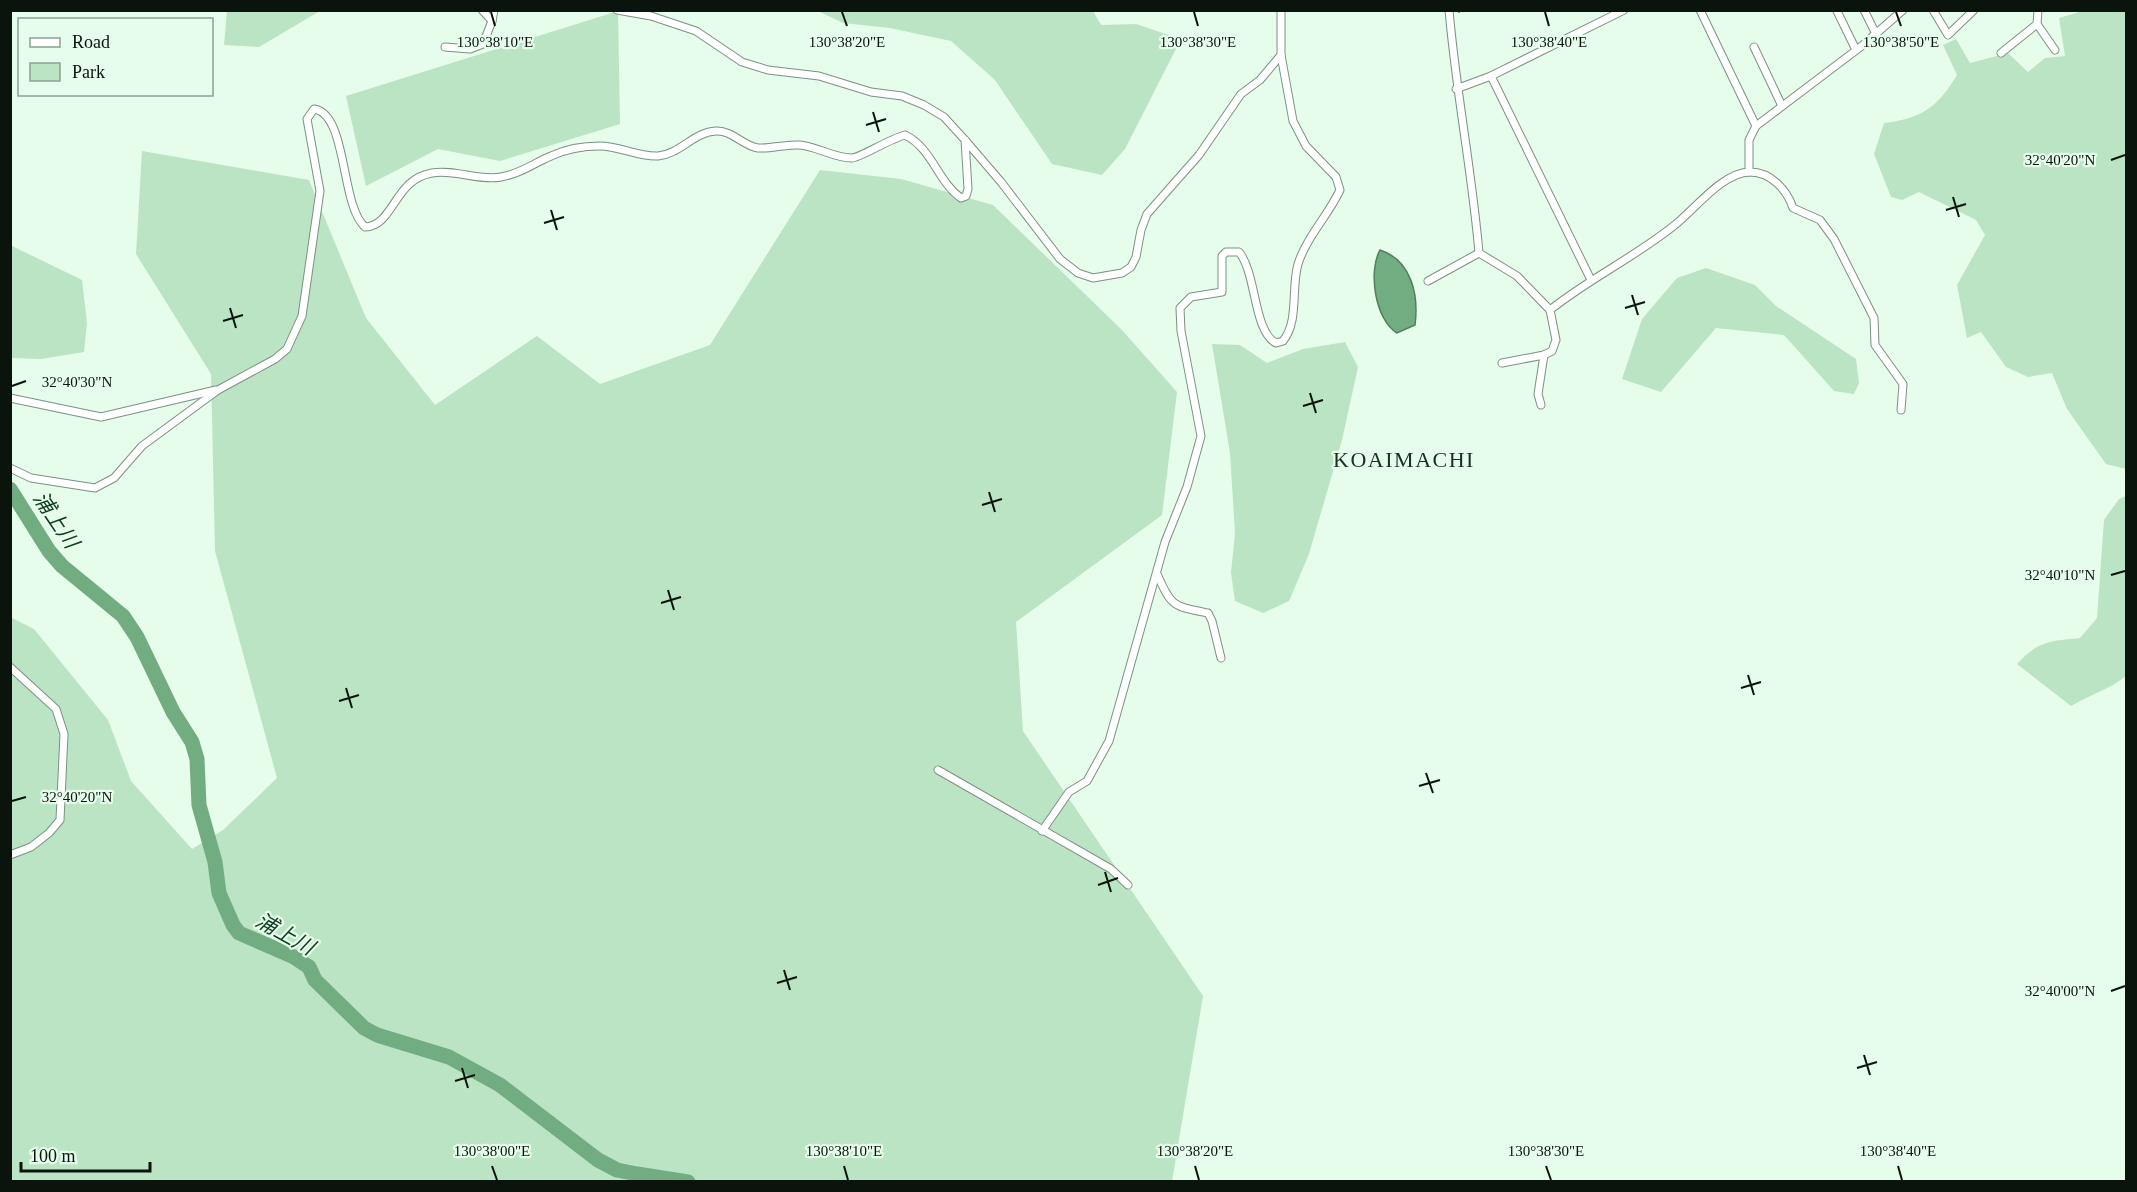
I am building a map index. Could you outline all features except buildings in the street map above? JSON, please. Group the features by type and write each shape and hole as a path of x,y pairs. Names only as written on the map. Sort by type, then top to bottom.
{"street":[{"path":"482,10 492,21"},
{"path":"445,47 470,49 483,44 494,10"},
{"path":"617,10 651,16 696,31 742,62 760,68 803,73 871,92 902,96 944,117 1001,182 1060,259 1078,273 1093,278 1122,273 1131,267 1136,257 1141,230 1147,214 1199,155 1240,94 1260,80 1281,55"},
{"path":"1042,831 1069,792 1087,781 1109,741 1165,542 1187,488 1201,436 1181,331 1180,308 1191,297 1222,292 1222,256 1226,252 1239,252 1255,289 1263,330 1270,340 1276,343 1282,341 1291,327 1293,289 1302,255 1340,190 1336,177 1306,146 1293,121 1281,55 1281,10"},
{"path":"1449,10 1456,89 1473,187 1479,253"},
{"path":"1456,89 1491,76 1624,10"},
{"path":"1700,10 1756,126"},
{"path":"1864,10 1876,34"},
{"path":"1749,172 1749,140 1756,126 1856,50 1903,10"},
{"path":"1933,10 1948,34 1974,10"},
{"path":"2038,10 2037,24 2055,50"},
{"path":"1837,11 1856,50"},
{"path":"2001,53 2037,24"},
{"path":"1754,47 1782,106"},
{"path":"1491,76 1591,280"},
{"path":"10,468 31,478 95,488 114,478 142,446 218,390 275,359 287,349 302,316 320,191 306,119 314,109 327,117 333,130 341,150 350,200 358,221 365,227 373,226 381,221 404,186 415,177 434,172 500,177 523,171 567,149 583,147 603,146 637,155 659,156 674,152 699,136 717,131 731,134 757,148 801,145 855,159 883,142 905,135 915,140 924,150 952,192 961,198 966,196 968,189 965,140"},
{"path":"1550,310 1676,224 1725,181 1749,172 1771,177 1789,196 1793,208 1820,220 1834,239 1874,318 1875,345 1903,384 1901,410"},
{"path":"1428,281 1479,253"},
{"path":"1479,253 1516,276 1550,310 1556,345 1552,351 1544,355 1502,363"},
{"path":"1541,405 1538,394 1544,355"},
{"path":"10,398 101,417 218,390"},
{"path":"1156,574 1170,602 1179,608 1208,613 1221,658"},
{"path":"10,667 56,709 64,734 60,820 50,833 31,847 10,855"},
{"path":"938,770 1111,869 1128,885"}],"green space":[{"path":"227,10 320,11 259,47 224,45"},
{"path":"618,11 620,124 500,161 438,149 366,186 346,96"},
{"path":"818,11 1093,11 1101,25 1136,24 1181,39 1125,149 1102,175 1052,164 995,80 951,41 890,28 843,23"},
{"path":"2083,11 2126,11 2126,469 2106,464 2067,409 2052,373 2028,377 2006,367 1981,332 1967,338 1957,285 1985,235 1976,220 1919,192 1902,200 1891,197 1874,154 1884,123 1908,118 1927,110 1943,95 1957,75 1943,45 1956,39 1970,63 2008,53 2028,72 2045,58 2065,56 2059,18"},
{"path":"142,151 309,180 366,318 435,405 537,336 600,384 710,345 820,170 901,179 993,205 1121,329 1177,392 1162,515 1016,622 1023,731 1203,996 1172,1181 11,1181 10,617 34,629 108,720 131,781 192,849 223,830 277,778 215,551 211,374 136,254"},
{"path":"10,245 82,280 87,323 84,352 41,359 11,358"},
{"path":"1706,268 1755,285 1776,306 1856,359 1859,383 1854,394 1834,391 1784,335 1716,328 1661,392 1622,379 1642,319 1677,278"},
{"path":"1345,342 1358,367 1342,440 1309,554 1289,601 1263,613 1235,601 1231,573 1235,533 1230,453 1212,344 1240,345 1267,363 1303,349"},
{"path":"2126,496 2126,676 2071,706 2017,664 2038,646 2080,638 2097,618 2104,520 2119,499"}],"shaded area":[{"path":"1380,250 1391,255 1406,270 1414,290 1415,325 1397,333 1383,318 1376,294 1374,270"}],"waterway":[{"name":"浦上川","path":"10,489 49,551 62,566 123,616 137,637 173,712 192,742 197,759 199,805 215,862 219,893 239,933 294,957 309,967 315,980 364,1028 377,1035 449,1057 500,1085 598,1160 617,1170 688,1182"}],"district":[{"name":"KOAIMACHI","path":"1404,459"}]}
